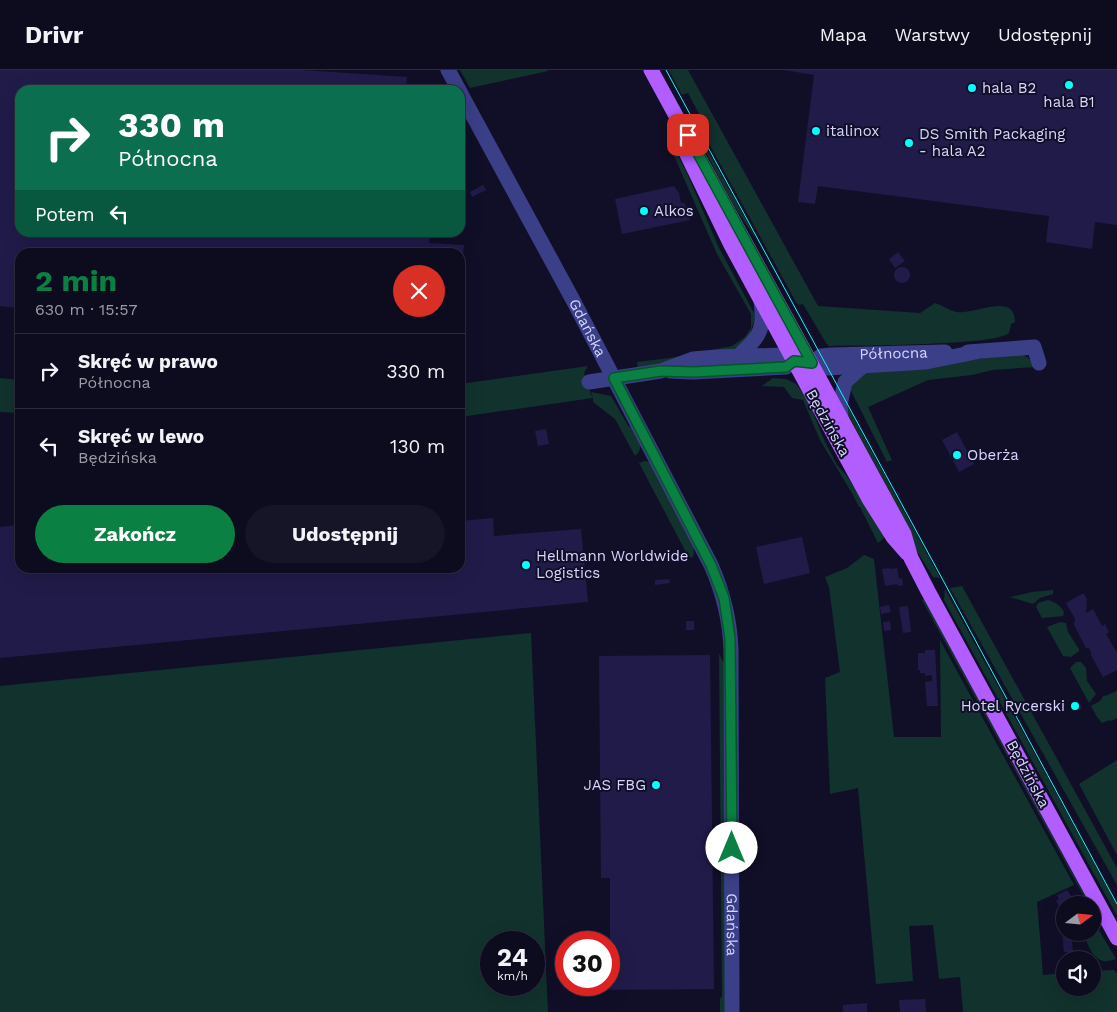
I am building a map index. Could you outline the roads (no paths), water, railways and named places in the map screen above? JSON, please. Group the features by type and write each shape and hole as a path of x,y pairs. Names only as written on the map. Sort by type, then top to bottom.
{"main road":[{"name":"Będzińska","path":"640,70 682,145 700,185 761,301 869,499 893,537 911,558 1117,938"},
{"name":"Będzińska","path":"652,70 904,534 911,558"}],"street":[{"name":"Gdańska","path":"448,70 456,85"},
{"name":"Gdańska","path":"465,102 614,378 711,565 721,588 726,606 731,650 732,1012"},
{"path":"738,356 756,339 763,324 761,301"},
{"name":"Północna","path":"812,363 821,356 831,355 976,352 1034,347 1039,364"},
{"name":"Północna","path":"661,371 694,359 738,356 783,356 794,361 812,363 828,368 926,362 976,352"},
{"name":"Północna","path":"589,382 661,371 694,372 779,368 786,367 794,361"},
{"path":"841,418 840,405 845,382 863,366"}],"tram line":[{"path":"666,70 1117,904"}],"place":[{"name":"hala B1","path":"1069,85"},
{"name":"hala B2","path":"972,88"},
{"name":"italinox","path":"816,131"},
{"name":"DS Smith Packaging - hala A2","path":"909,143"},
{"name":"Alkos","path":"644,211"},
{"name":"Oberża","path":"957,455"},
{"name":"Hellmann Worldwide Logistics","path":"526,565"},
{"name":"Hotel Rycerski","path":"1075,706"},
{"name":"JAS FBG","path":"656,785"}]}
